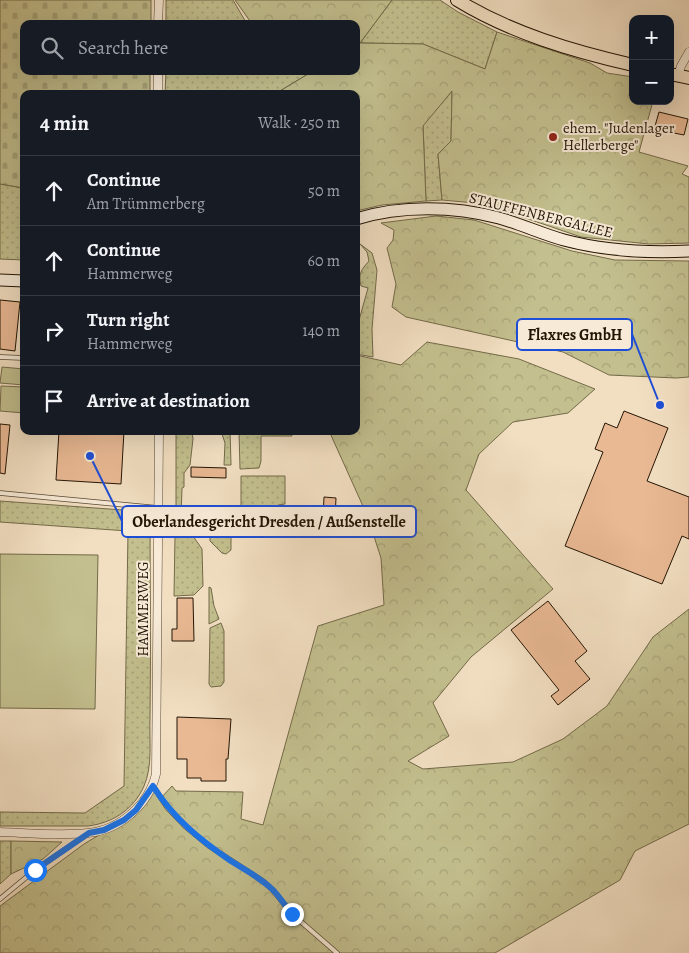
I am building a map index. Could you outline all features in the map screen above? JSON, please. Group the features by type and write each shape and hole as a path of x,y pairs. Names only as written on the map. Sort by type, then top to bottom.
{"main road":[{"path":"456,0 480,14 527,34 629,64"},
{"name":"STAUFFENBERGALLEE","path":"360,218 416,210 451,210 501,219 564,240 588,245 658,252 689,251"},
{"path":"0,280 20,281"}],"street":[{"path":"158,20 159,0"},
{"path":"679,76 681,66 689,52"},
{"path":"158,75 158,90"},
{"name":"HAMMERWEG","path":"0,832 89,833 104,830 124,820 136,810 153,786 156,774 159,435"}],"lane":[{"path":"0,357 20,358"},
{"path":"0,493 158,508"},
{"path":"153,786 166,805 186,827 208,846 263,881 273,890 292,914 337,953"},
{"path":"0,899 35,870 89,833"}],"green space":[{"path":"0,0 151,0 151,20 20,20 20,75 150,75 150,90 20,90 20,187 0,184"},
{"path":"166,0 233,0 245,20 166,20"},
{"path":"235,0 392,0 360,43 360,20 249,20"},
{"path":"392,0 440,0 458,12 497,32 485,69 423,44 360,43"},
{"path":"497,32 590,63 607,73 629,76 629,105 652,105 639,152 688,166 682,174 689,177 689,243 649,244 581,237 508,212 475,203 442,200 438,154 451,141 452,91 423,126 426,201 382,205 360,210 360,90 282,90 306,75 360,75 360,43 423,44 485,69"},
{"path":"166,75 306,75 282,90 165,90"},
{"path":"452,91 451,141 438,154 442,200 426,201 423,125"},
{"path":"0,184 20,187 20,260 0,259"},
{"path":"436,216 474,220 572,251 615,260 689,261 689,377 609,375 563,352 406,317 392,307 396,284 387,248 393,240 394,230 381,223"},
{"path":"360,244 372,253 377,270 372,329 373,357 360,355 360,317 368,288 361,286 360,275 369,261 367,252"},
{"path":"427,342 519,359 595,389 568,413 513,422 479,454 466,490 553,589 471,657 433,703 449,736 408,761 423,769 513,762 563,739 607,706 653,637 689,609 689,824 635,851 620,880 495,953 0,953 0,906 84,844 124,820 153,786 161,798 172,786 176,791 243,792 241,819 263,825 318,626 384,605 381,558 367,515 331,435 360,435 360,356 401,365"},
{"path":"2,367 20,369 20,385 0,383"},
{"path":"1,386 20,387 20,413 0,411"},
{"path":"176,435 192,435 190,465 184,473 184,487 182,488 181,516 183,523 176,523"},
{"path":"222,435 230,435 231,465 224,465 225,443"},
{"path":"239,435 292,435 261,436 261,461 259,468 240,469"},
{"path":"241,476 285,476 285,504 278,505 278,525 263,525 262,514 241,514"},
{"path":"0,501 150,512 149,770 144,786 135,802 122,814 106,822 88,826 0,826 0,812 85,813 124,786 128,531 0,522"},
{"path":"221,507 231,507 231,550 226,554 222,553 210,541 210,536 216,535 217,511"},
{"path":"175,536 193,536 202,549 203,586 194,595 174,596"},
{"path":"0,554 98,555 95,709 0,708"},
{"path":"209,587 211,588 214,606 219,619 209,624"},
{"path":"221,623 224,631 224,682 221,686 211,687 209,684 210,628"},
{"path":"0,841 11,841 11,874 0,884"},
{"path":"11,841 62,842 43,859 11,874"}],"building":[{"path":"659,112 688,119 684,135 655,126"},
{"path":"0,300 20,302 15,351 0,349"},
{"path":"624,411 668,428 647,481 689,497 689,539 682,536 662,584 565,546 603,452 595,449 605,423 617,428"},
{"path":"0,424 10,425 5,474 0,473"},
{"path":"59,435 124,435 121,484 56,480"},
{"path":"191,467 226,468 226,478 191,477"},
{"path":"324,497 336,498 335,518 323,517"},
{"path":"177,598 193,598 194,641 172,641 172,629 177,629"},
{"path":"548,601 587,651 575,661 590,679 558,705 551,696 559,690 511,630"},
{"path":"177,717 231,719 228,759 226,759 226,781 201,781 201,778 187,778 187,759 177,759"}],"place":[{"name":"ehem. \"Judenlager Hellerberge\"","path":"553,137"},
{"name":"Flaxres GmbH","path":"660,405"},
{"name":"Oberlandesgericht Dresden / Außenstelle","path":"90,456"}],"route":[{"path":"35,870 89,833 104,830 124,820 136,810 153,786 166,805 186,827 208,846 263,881 273,890 292,914"}]}
